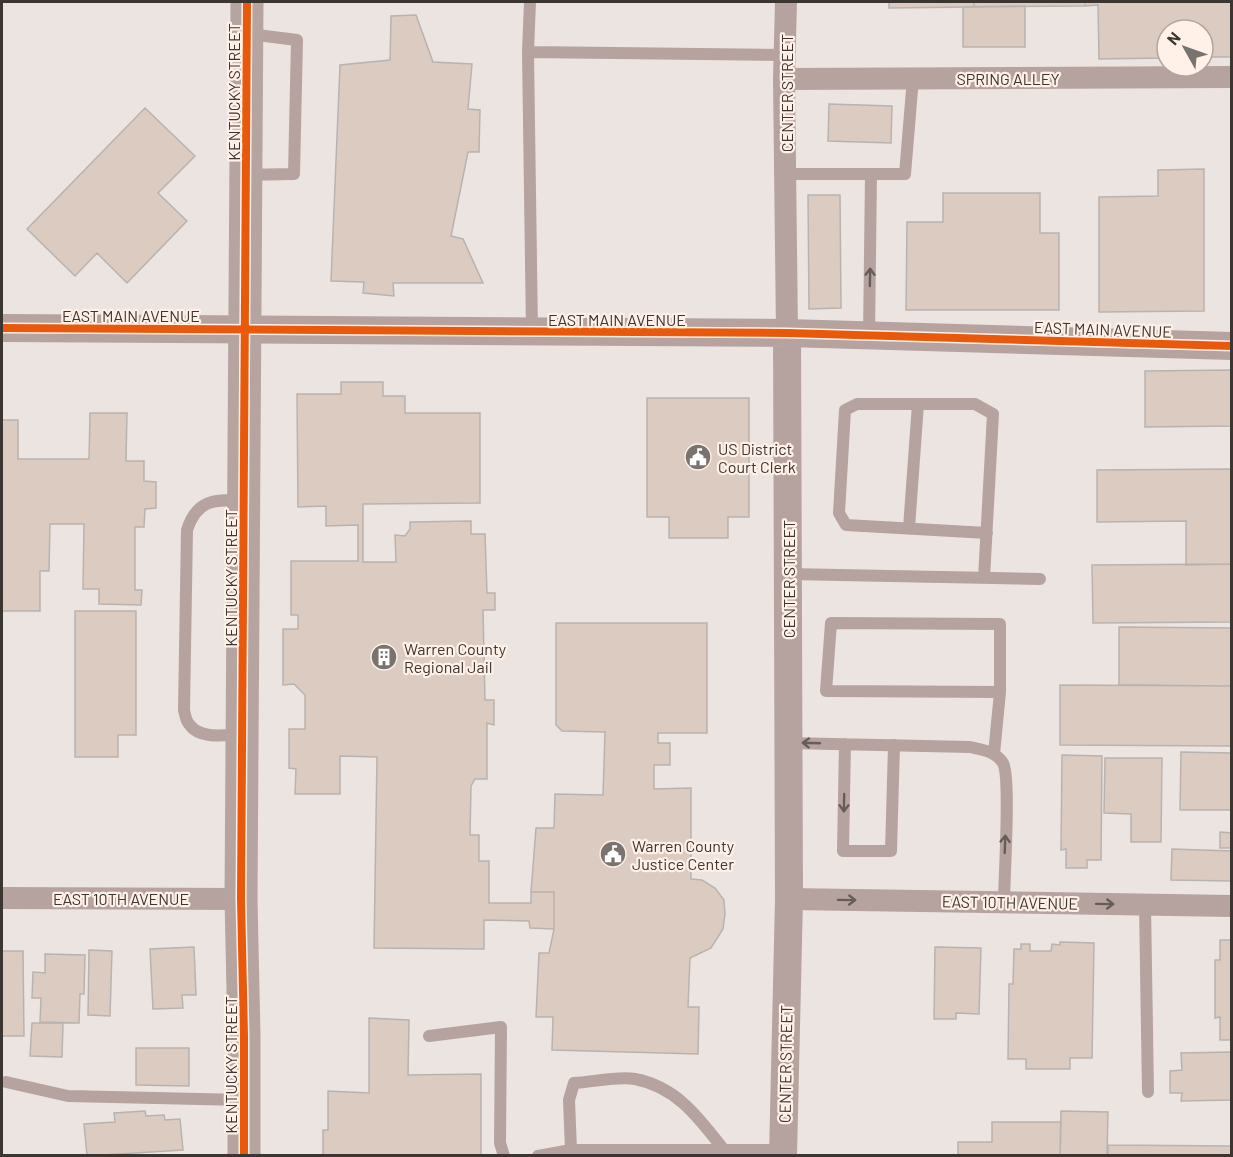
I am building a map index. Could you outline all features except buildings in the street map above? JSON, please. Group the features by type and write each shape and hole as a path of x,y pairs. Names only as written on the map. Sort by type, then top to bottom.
{"main road":[{"name":"KENTUCKY STREET","path":"244,1155 241,899 247,2"}],"street":[{"name":"CENTER STREET","path":"783,1153 789,899 784,79 786,2"},
{"name":"SPRING ALLEY","path":"784,79 1232,77"},
{"name":"EAST MAIN AVENUE","path":"2,328 787,333 1232,346"},
{"name":"EAST 10TH AVENUE","path":"2,898 241,899"},
{"name":"EAST 10TH AVENUE","path":"789,899 1232,906"}],"lane":[{"path":"530,2 528,52 532,332"},
{"path":"246,175 294,174 297,40 247,33"},
{"path":"528,52 785,56"},
{"path":"786,174 905,174 913,78"},
{"path":"869,336 871,174"},
{"path":"984,578 987,533 993,414 975,404 857,404 845,410 839,513 846,525 987,533"},
{"path":"909,528 918,404"},
{"path":"242,734 209,735 198,732 189,724 184,710 187,530 191,517 202,506 214,500 244,500"},
{"path":"788,574 1040,579"},
{"path":"994,754 1000,692 1000,624 831,623 826,691 1000,692"},
{"path":"788,743 970,747 991,751 1004,764 1006,794 1004,902"},
{"path":"845,744 843,851 891,851 894,745"},
{"path":"1144,905 1148,1092"},
{"path":"429,1036 501,1027 500,1143 504,1155"},
{"path":"563,1152 569,1100 574,1083 633,1079 665,1089 696,1114 724,1150"},
{"path":"6,1082 68,1096 244,1101"},
{"path":"538,1155 563,1152 707,1153 724,1150 783,1153"}],"cycle path":[{"path":"244,1156 241,899 247,2"},
{"path":"2,328 787,333 1232,346"}],"place":[{"name":"US District Court Clerk","path":"698,457"},
{"name":"Warren County Regional Jail","path":"384,657"},
{"name":"Warren County Justice Center","path":"613,854"}]}
